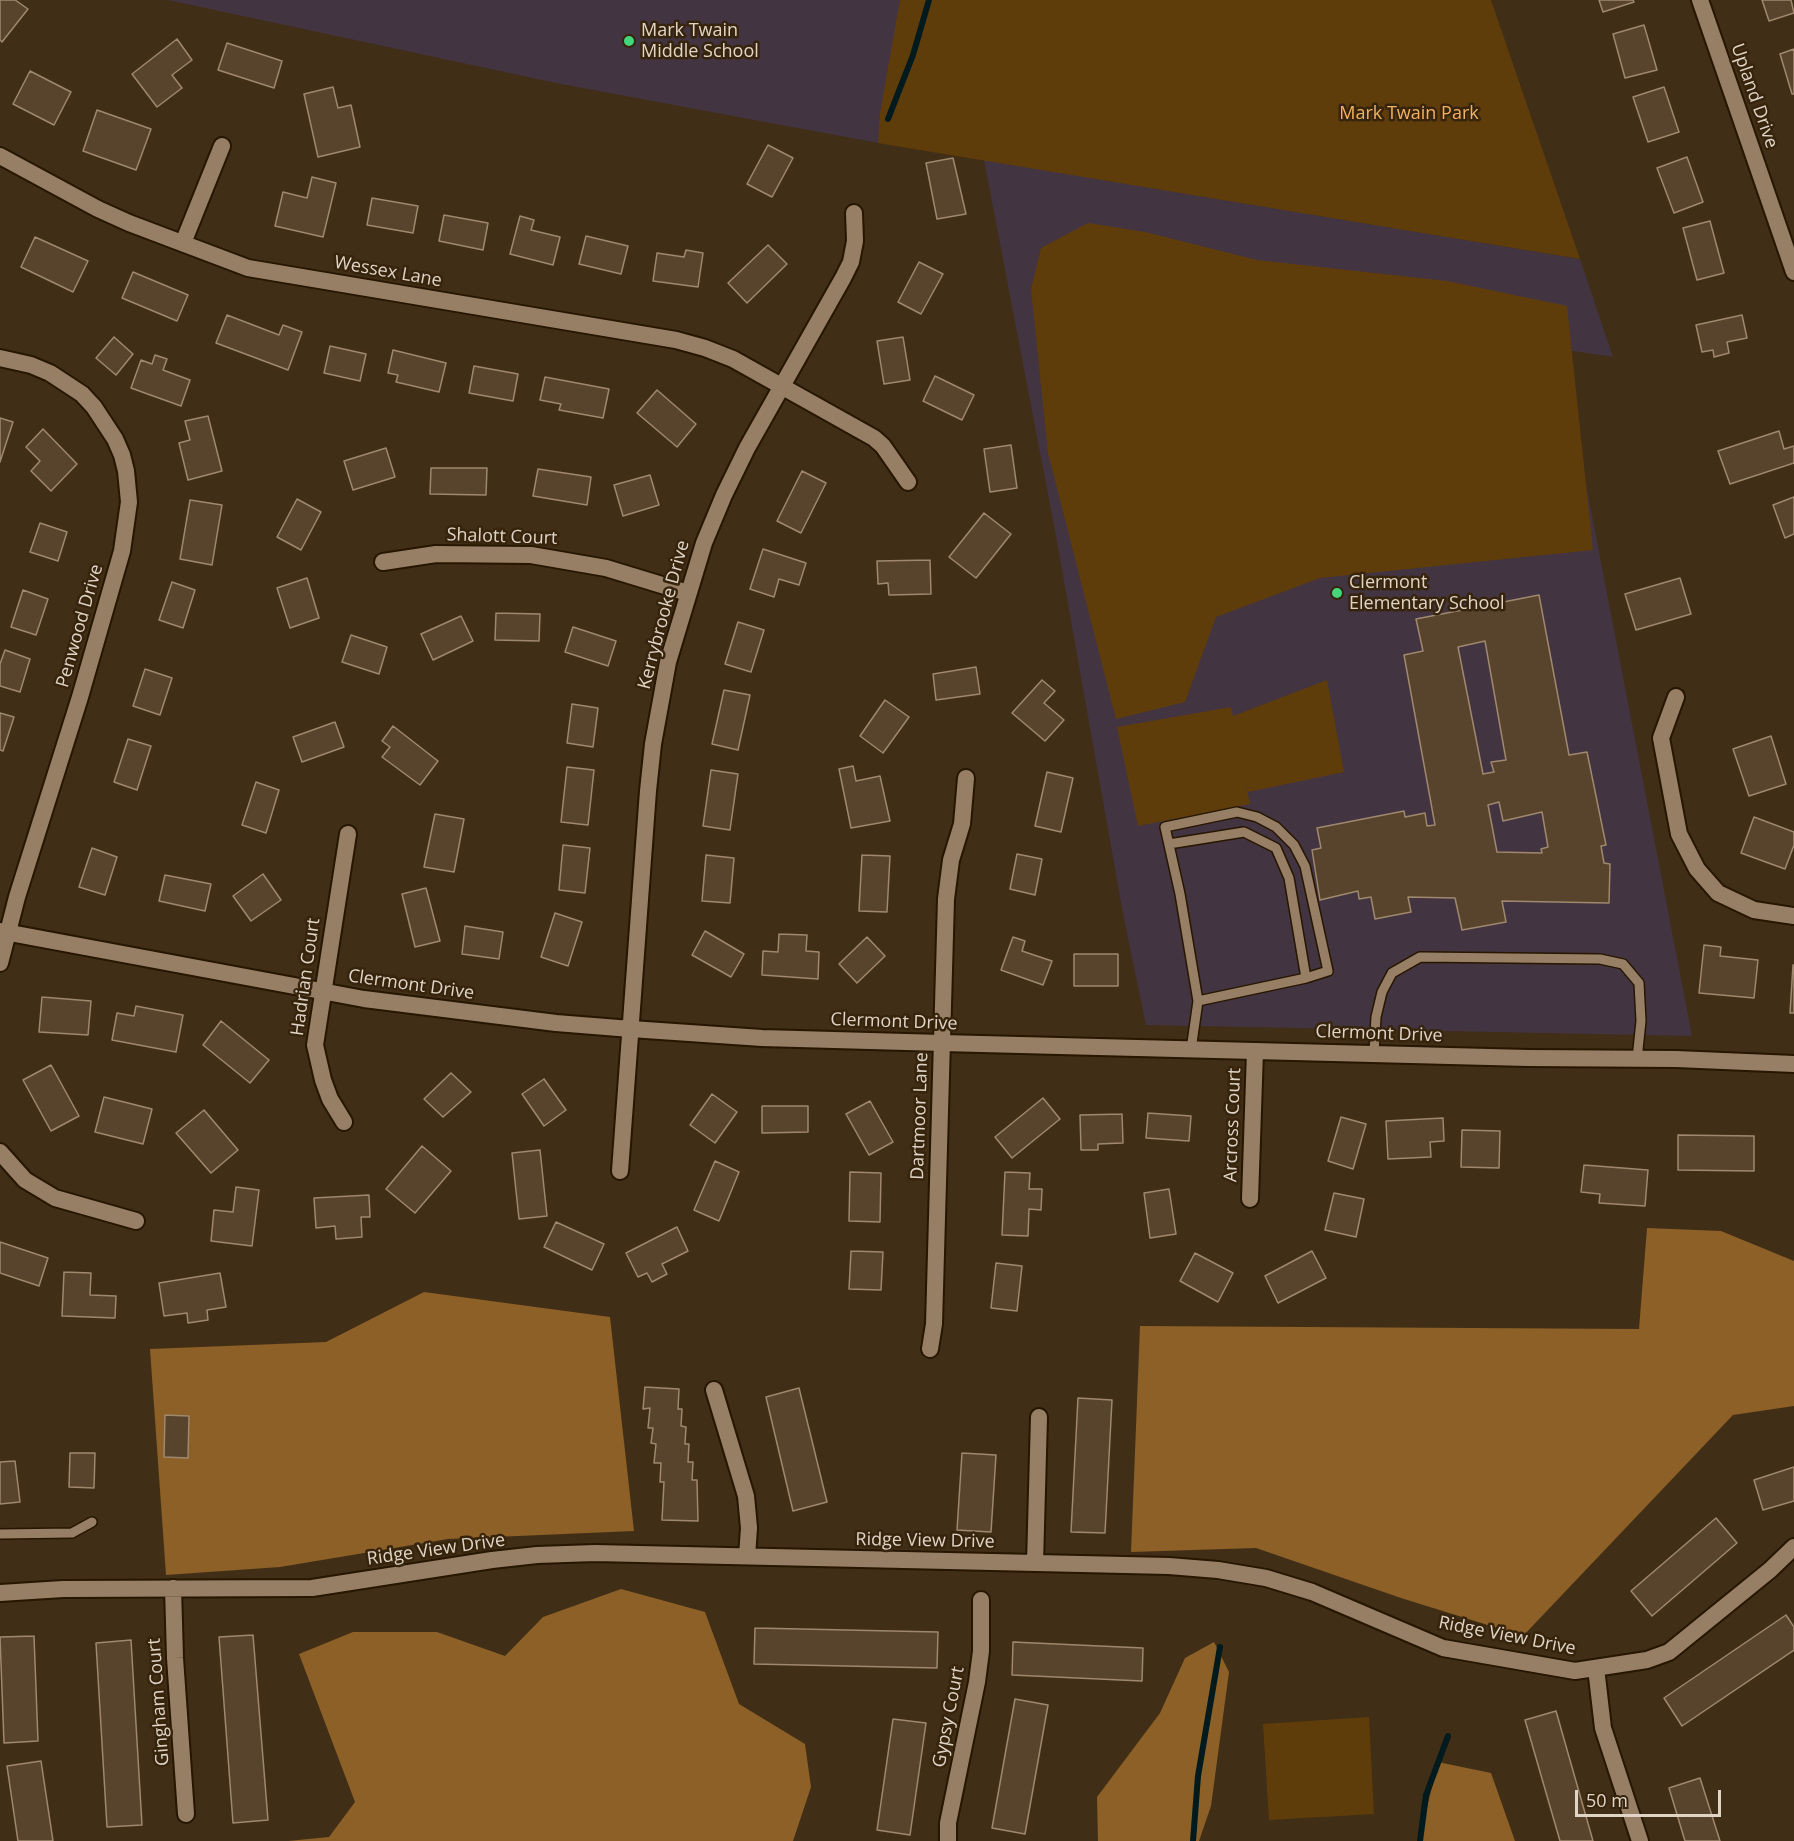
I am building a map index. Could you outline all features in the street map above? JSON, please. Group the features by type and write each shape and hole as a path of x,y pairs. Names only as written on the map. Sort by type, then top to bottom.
{"street":[{"name":"Upland Drive","path":"1701,0 1794,272"},
{"path":"183,243 222,146"},
{"name":"Wessex Lane","path":"0,156 98,209 248,267 676,340 733,359 874,438 883,446 908,482"},
{"name":"Kerrybrooke Drive","path":"620,1171 653,744 668,662 704,543 724,495 747,448 850,262 855,241 854,213"},
{"name":"Penwood Drive","path":"0,358 31,365 50,373 82,394 94,407 115,439 122,455 129,502 119,561 80,697 4,932 0,963"},
{"name":"Shalott Court","path":"382,562 444,554 531,555 572,560 606,568 688,593"},
{"path":"1676,696 1660,738 1679,834 1696,869 1718,893 1754,910 1794,916"},
{"name":"Dartmoor Lane","path":"930,1349 934,1324 947,882 962,824 966,778"},
{"name":"Hadrian Court","path":"344,1122 330,1099 318,1065 315,1045 348,834"},
{"name":"Clermont Drive","path":"4,932 364,999 545,1022 631,1029 762,1038 1794,1064"},
{"name":"Arcross Court","path":"1250,1199 1255,1051"},
{"path":"0,1152 25,1180 55,1198 136,1221"},
{"path":"714,1390 746,1496 747,1556"},
{"path":"1035,1563 1039,1417"},
{"name":"Ridge View Drive","path":"0,1593 63,1589 312,1587 537,1556 595,1553 1169,1566 1218,1570 1266,1578 1312,1592 1443,1648 1575,1671 1647,1660 1669,1652 1770,1570 1794,1547"},
{"name":"Gingham Court","path":"173,1588 175,1658 186,1814"},
{"name":"Gypsy Court","path":"948,1841 948,1823 977,1682 981,1651 981,1600"},
{"path":"1596,1668 1602,1728 1640,1841"}],"lane":[{"path":"1191,1050 1198,1001 1165,827 1237,812 1257,817 1276,826 1294,845 1305,866 1328,971 1306,978 1198,1001"},
{"path":"1169,844 1244,832 1275,848 1289,878 1306,978"},
{"path":"1374,1053 1376,1017 1382,992 1392,973 1420,957 1589,959 1623,964 1639,983 1641,1021 1637,1059"},
{"path":"0,1534 72,1533 92,1522"}],"shaded area":[{"name":"Mark Twain Middle School","path":"168,0 903,0 878,143 556,83"},
{"name":"Clermont Elementary School","path":"984,160 1580,259 1613,357 1560,349 1692,1036 1146,1025 1123,914 1056,536"},
{"path":"1647,1228 1721,1231 1794,1261 1794,1406 1733,1415 1523,1636 1401,1598 1256,1548 1131,1552 1140,1326 1639,1329"},
{"path":"424,1292 610,1317 634,1531 448,1539 280,1567 166,1575 150,1349 326,1342"},
{"path":"621,1589 705,1612 739,1704 805,1744 811,1787 793,1841 288,1841 329,1837 355,1802 299,1654 353,1632 437,1632 505,1656 543,1617"},
{"path":"1214,1642 1229,1672 1211,1806 1199,1841 1098,1841 1097,1797 1160,1713 1185,1658"},
{"path":"1438,1762 1491,1773 1515,1841 1419,1841"}],"green space":[{"name":"Mark Twain Park","path":"900,0 1491,0 1580,259 878,143 880,113"},
{"path":"1088,223 1145,232 1257,260 1447,281 1567,306 1593,550 1320,578 1216,617 1185,702 1116,719 1048,453 1031,289 1041,248"},
{"path":"1327,680 1344,772 1248,792 1245,778 1250,804 1138,826 1117,727 1231,707 1233,716"},
{"path":"1369,1717 1374,1814 1269,1820 1263,1724"}],"building":[{"path":"0,0 15,0 28,9 2,42 0,40"},
{"path":"1599,0 1633,0 1634,2 1603,12"},
{"path":"1762,0 1791,0 1794,13 1769,21"},
{"path":"1644,25 1657,70 1625,78 1613,34"},
{"path":"177,39 192,60 172,75 182,88 157,107 132,74"},
{"path":"227,43 282,61 274,88 218,70"},
{"path":"1794,49 1794,94 1792,94 1780,54"},
{"path":"30,71 71,92 54,125 13,104"},
{"path":"333,87 338,108 351,105 360,147 318,157 304,94"},
{"path":"1664,87 1679,132 1648,142 1633,97"},
{"path":"97,110 151,129 136,170 83,151"},
{"path":"768,145 793,158 772,197 747,184"},
{"path":"1687,157 1703,202 1674,213 1657,168"},
{"path":"953,158 966,214 937,219 926,163"},
{"path":"312,177 336,183 323,237 275,226 283,192 307,198"},
{"path":"372,198 418,206 413,233 367,225"},
{"path":"444,215 488,223 483,250 439,241"},
{"path":"520,216 534,220 531,230 560,237 553,265 510,254"},
{"path":"1710,221 1724,273 1697,280 1683,228"},
{"path":"586,236 628,246 621,274 579,264"},
{"path":"35,237 88,261 73,292 21,267"},
{"path":"768,245 787,264 747,303 728,283"},
{"path":"686,250 703,253 698,287 653,281 657,253 684,257"},
{"path":"919,262 943,274 921,314 898,302"},
{"path":"133,272 188,295 177,321 122,298"},
{"path":"227,315 279,335 283,325 302,332 288,370 216,343"},
{"path":"1742,315 1747,338 1727,342 1729,353 1714,357 1713,350 1702,352 1696,325"},
{"path":"114,337 133,354 116,375 96,358"},
{"path":"903,337 910,380 884,384 877,341"},
{"path":"330,346 366,354 360,381 324,373"},
{"path":"393,350 446,363 439,392 396,382 398,375 388,373"},
{"path":"155,355 167,359 163,370 190,380 181,406 131,388 141,360 152,364"},
{"path":"474,366 518,374 513,401 469,393"},
{"path":"935,376 974,395 962,420 923,401"},
{"path":"545,377 609,389 603,418 559,410 561,404 540,400"},
{"path":"657,390 696,424 677,447 637,413"},
{"path":"208,416 222,471 188,480 179,443 190,440 185,421"},
{"path":"0,418 13,422 0,462"},
{"path":"43,429 77,464 51,491 31,471 40,461 26,447"},
{"path":"1779,431 1784,449 1794,446 1794,463 1730,484 1718,451"},
{"path":"1011,445 1017,488 990,492 984,449"},
{"path":"386,448 395,477 353,490 344,461"},
{"path":"431,468 487,468 486,495 430,494"},
{"path":"538,469 591,477 587,505 533,496"},
{"path":"802,471 826,483 801,533 777,521"},
{"path":"650,475 659,505 623,516 614,485"},
{"path":"1794,497 1794,534 1785,538 1773,505"},
{"path":"297,499 321,512 301,550 277,537"},
{"path":"190,500 222,505 212,565 180,559"},
{"path":"984,513 1011,534 976,578 949,557"},
{"path":"40,523 67,532 58,561 30,552"},
{"path":"763,549 806,563 799,585 779,579 774,597 750,589"},
{"path":"930,560 931,594 889,595 888,583 878,584 877,561"},
{"path":"307,578 319,618 290,628 277,588"},
{"path":"1680,578 1691,614 1636,630 1625,594"},
{"path":"172,582 195,590 183,628 159,620"},
{"path":"23,590 48,599 36,635 11,627"},
{"path":"1539,595 1569,755 1587,752 1606,845 1601,846 1604,863 1610,864 1609,903 1502,901 1506,922 1462,930 1455,898 1408,897 1411,912 1375,919 1371,897 1359,899 1358,891 1320,900 1312,850 1321,848 1317,828 1404,811 1405,817 1425,813 1427,826 1435,825 1404,655 1423,651 1416,619","holes":["1485,641 1506,760 1491,762 1494,772 1483,774 1458,647","1499,802 1503,821 1542,812 1548,847 1541,849 1542,853 1497,852 1488,805"]},
{"path":"496,613 540,614 539,641 495,640"},
{"path":"461,616 473,641 433,660 421,634"},
{"path":"738,622 764,630 751,672 725,664"},
{"path":"573,627 616,641 608,666 565,652"},
{"path":"351,635 387,647 379,674 342,662"},
{"path":"5,650 30,659 20,692 0,686 0,664"},
{"path":"976,667 980,694 936,700 933,674"},
{"path":"145,669 172,678 160,715 133,706"},
{"path":"1042,680 1055,691 1044,703 1064,720 1045,741 1012,713"},
{"path":"724,690 750,695 738,750 712,744"},
{"path":"885,700 909,717 883,753 860,736"},
{"path":"572,704 598,708 593,747 567,743"},
{"path":"0,713 14,717 3,751 0,750"},
{"path":"335,722 344,747 302,762 293,737"},
{"path":"393,726 438,761 420,785 382,757 390,747 382,741"},
{"path":"1771,736 1786,784 1749,796 1733,749"},
{"path":"128,739 151,746 137,790 114,782"},
{"path":"853,766 856,781 880,776 890,821 851,828 839,769"},
{"path":"567,767 594,770 588,825 561,822"},
{"path":"711,770 738,774 730,830 703,826"},
{"path":"1047,772 1073,778 1061,832 1035,826"},
{"path":"256,782 279,790 266,833 242,825"},
{"path":"435,814 464,819 454,872 424,867"},
{"path":"1754,817 1794,832 1794,845 1785,869 1741,853"},
{"path":"563,845 590,848 585,893 559,890"},
{"path":"92,848 117,857 105,895 79,887"},
{"path":"1017,854 1042,859 1035,895 1010,889"},
{"path":"706,855 734,858 730,903 702,901"},
{"path":"862,855 890,856 887,912 859,911"},
{"path":"263,874 281,900 251,921 233,896"},
{"path":"165,875 211,884 205,911 159,901"},
{"path":"426,888 440,941 415,947 402,894"},
{"path":"555,913 582,922 568,966 541,957"},
{"path":"465,926 503,932 499,959 462,954"},
{"path":"705,931 744,954 731,977 692,955"},
{"path":"779,934 807,935 806,951 819,952 818,979 762,975 763,951 778,952"},
{"path":"867,937 885,956 857,983 839,964"},
{"path":"1013,937 1025,941 1022,951 1052,961 1043,985 1001,970"},
{"path":"1704,945 1721,947 1720,956 1758,960 1754,998 1699,993"},
{"path":"1074,954 1118,954 1118,986 1074,986"},
{"path":"1793,965 1794,1013 1790,1013"},
{"path":"42,997 91,1001 88,1035 39,1032"},
{"path":"136,1006 183,1015 176,1052 112,1040 117,1013 134,1016"},
{"path":"221,1021 269,1060 250,1083 203,1045"},
{"path":"51,1065 79,1116 51,1131 23,1080"},
{"path":"451,1073 471,1092 443,1117 424,1099"},
{"path":"544,1079 566,1110 544,1126 522,1094"},
{"path":"712,1094 737,1112 715,1143 690,1125"},
{"path":"104,1097 152,1109 143,1144 95,1132"},
{"path":"1043,1098 1060,1119 1012,1158 995,1137"},
{"path":"870,1101 893,1142 869,1155 846,1114"},
{"path":"762,1106 808,1106 808,1132 762,1133"},
{"path":"204,1110 238,1150 211,1173 176,1133"},
{"path":"1148,1113 1191,1116 1189,1141 1146,1138"},
{"path":"1122,1114 1123,1143 1098,1144 1098,1150 1081,1150 1080,1115"},
{"path":"1341,1117 1366,1124 1353,1169 1328,1161"},
{"path":"1443,1118 1444,1141 1430,1142 1431,1157 1388,1159 1386,1121"},
{"path":"1462,1130 1500,1131 1499,1168 1461,1167"},
{"path":"1678,1135 1754,1136 1754,1171 1678,1170"},
{"path":"422,1146 451,1171 415,1213 386,1189"},
{"path":"540,1150 547,1216 519,1219 512,1153"},
{"path":"715,1161 739,1172 719,1221 694,1210"},
{"path":"1584,1165 1648,1170 1645,1206 1599,1203 1600,1194 1581,1192"},
{"path":"850,1172 881,1173 880,1222 849,1221"},
{"path":"1005,1172 1030,1173 1029,1189 1042,1189 1041,1210 1029,1209 1028,1236 1002,1235"},
{"path":"236,1187 259,1190 252,1246 211,1241 214,1210 233,1212"},
{"path":"1169,1189 1176,1234 1150,1238 1144,1193"},
{"path":"1334,1193 1364,1199 1356,1237 1325,1230"},
{"path":"369,1195 370,1217 361,1217 362,1237 336,1239 335,1226 316,1228 314,1198"},
{"path":"556,1222 604,1244 592,1270 544,1247"},
{"path":"677,1227 688,1251 662,1264 667,1274 652,1282 647,1273 638,1277 626,1253"},
{"path":"0,1242 48,1258 39,1286 0,1273"},
{"path":"851,1251 883,1252 881,1290 849,1289"},
{"path":"1312,1251 1326,1278 1278,1303 1265,1276"},
{"path":"1195,1253 1233,1273 1218,1302 1180,1281"},
{"path":"996,1263 1022,1266 1017,1311 991,1308"},
{"path":"64,1272 91,1273 90,1295 116,1296 115,1318 62,1316"},
{"path":"220,1273 226,1307 207,1310 208,1320 188,1323 187,1313 164,1316 159,1283"},
{"path":"645,1387 679,1389 678,1409 682,1409 681,1426 686,1427 685,1444 689,1444 688,1462 693,1462 692,1480 697,1480 698,1521 662,1520 664,1482 660,1482 661,1463 654,1463 656,1444 651,1443 653,1428 648,1428 650,1408 643,1409"},
{"path":"799,1388 827,1502 793,1511 766,1397"},
{"path":"1078,1398 1112,1400 1105,1533 1071,1532"},
{"path":"165,1415 189,1416 188,1458 164,1457"},
{"path":"70,1453 95,1453 94,1488 69,1487"},
{"path":"962,1453 996,1455 991,1532 957,1530"},
{"path":"15,1461 20,1502 0,1504 0,1462"},
{"path":"1794,1467 1794,1501 1763,1510 1754,1480"},
{"path":"1716,1518 1737,1543 1652,1616 1631,1591"},
{"path":"1786,1615 1794,1627 1794,1650 1682,1726 1664,1698"},
{"path":"755,1628 938,1632 937,1668 754,1664"},
{"path":"253,1635 268,1820 233,1823 219,1637"},
{"path":"34,1636 38,1741 4,1743 0,1637"},
{"path":"131,1640 142,1825 107,1827 96,1643"},
{"path":"1013,1642 1143,1648 1142,1681 1012,1675"},
{"path":"1015,1699 1048,1705 1025,1834 992,1828"},
{"path":"1556,1711 1593,1841 1560,1841 1525,1720"},
{"path":"893,1719 926,1723 910,1835 877,1830"},
{"path":"41,1761 53,1841 18,1841 7,1766"},
{"path":"1700,1778 1720,1841 1685,1841 1669,1788"}],"waterway":[{"path":"888,119 913,55 929,0"},
{"path":"1193,1841 1198,1776 1220,1647"},
{"path":"1420,1841 1426,1795 1448,1736"}],"place":[{"name":"Mark Twain Middle School","path":"629,41"},
{"name":"Clermont Elementary School","path":"1337,593"}]}
